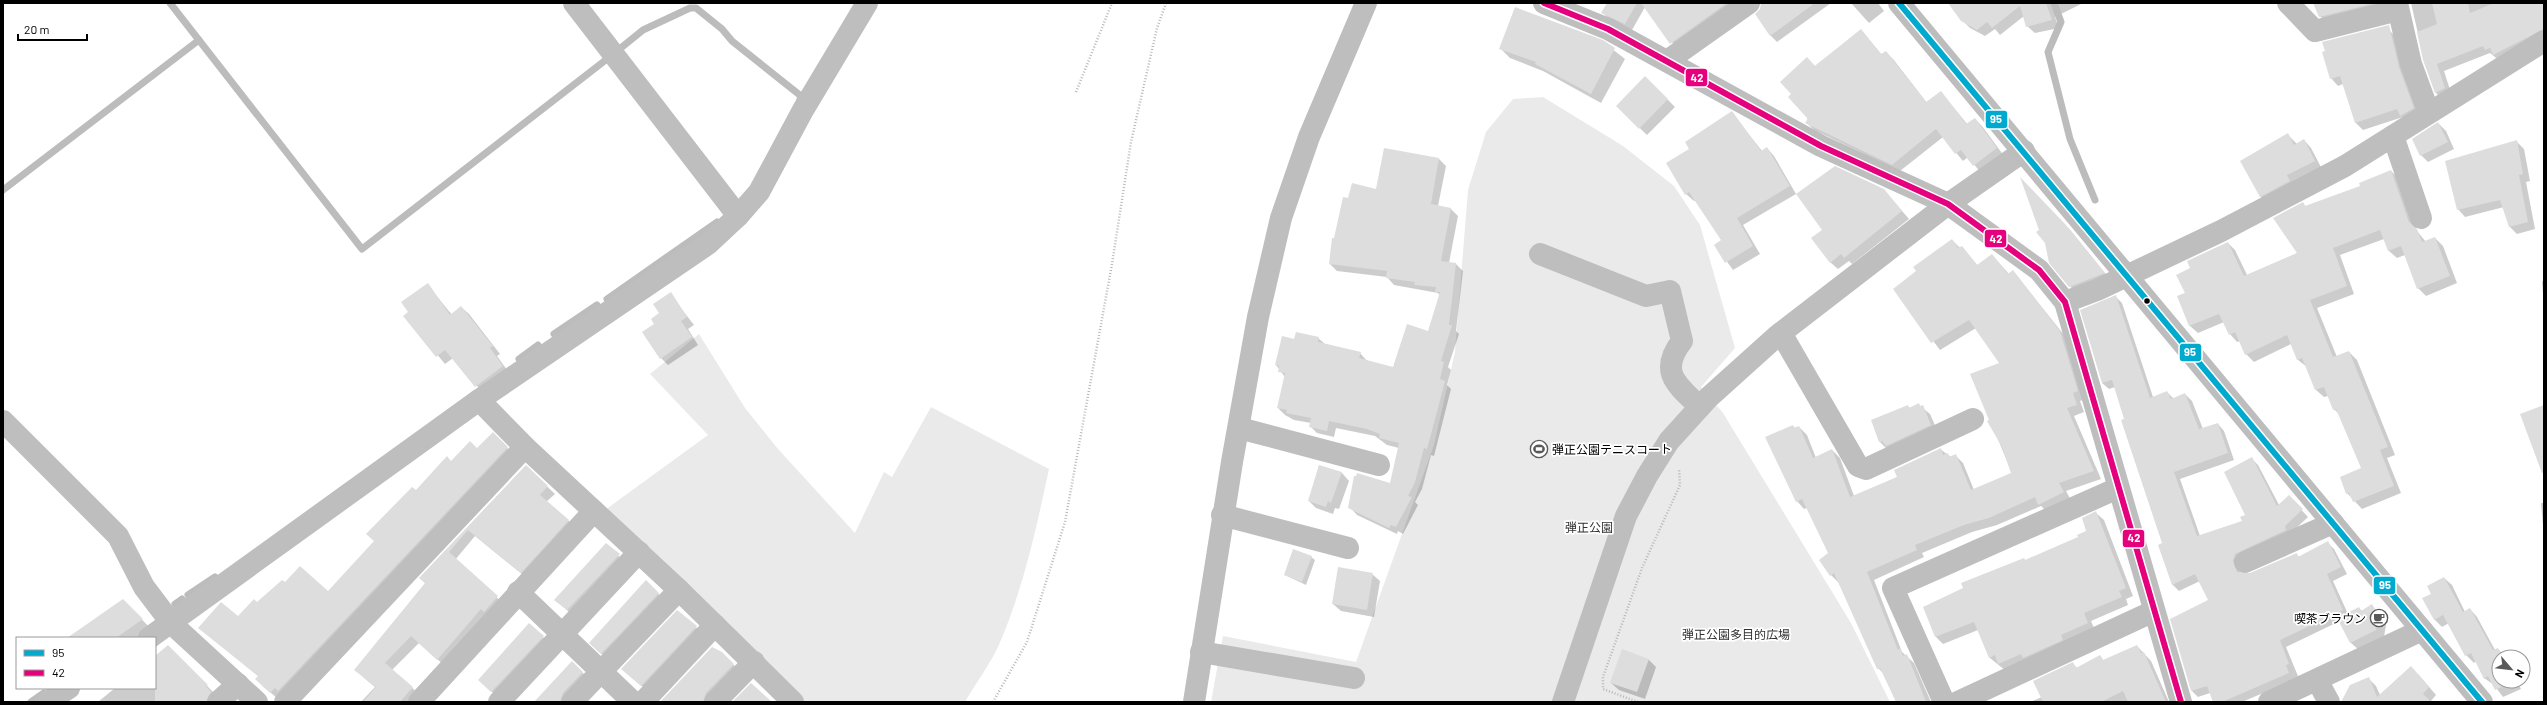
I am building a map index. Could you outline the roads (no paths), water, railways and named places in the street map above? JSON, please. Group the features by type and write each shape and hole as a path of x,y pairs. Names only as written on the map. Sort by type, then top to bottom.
{"main road":[{"path":"1901,4 2482,702"}],"street":[{"path":"574,3 738,216"},
{"path":"151,637 172,624 479,400 708,244 738,216 758,192 803,110 867,3"},
{"path":"1194,702 1222,515 1258,317 1281,218 1309,137 1366,3"},
{"path":"1544,3 1608,28 1821,146 1948,204 2039,270 2065,302 2181,702"},
{"path":"1667,61 1749,3"},
{"path":"2288,3 2315,31 2398,7 2411,64 2430,113"},
{"path":"2065,302 2128,276 2338,170 2544,41"},
{"path":"2393,136 2421,218"},
{"path":"1563,702 1626,516 1647,476 1669,441 1704,402 1782,333 1948,204 2024,151"},
{"path":"1540,254 1646,296 1670,291 1682,341 1672,357 1672,377 1676,385 1704,402"},
{"path":"1782,333 1858,466 1866,469 1973,419"},
{"path":"479,400 525,447 639,552 754,662 792,702"},
{"path":"3,421 118,536 144,587 172,624 257,702"},
{"path":"1239,428 1379,465"},
{"path":"285,702 525,447"},
{"path":"1944,702 1893,588 2118,488"},
{"path":"419,702 518,592 594,511"},
{"path":"1222,515 1348,548"},
{"path":"2245,562 2333,523"},
{"path":"499,702 639,552"},
{"path":"572,702 679,590"},
{"path":"518,592 633,702"},
{"path":"1958,702 2154,611"},
{"path":"643,702 715,625"},
{"path":"2269,702 2422,630"},
{"path":"1201,652 1354,678"},
{"path":"715,702 754,662"},
{"path":"2317,680 2329,702"},
{"path":"218,702 238,684"},
{"path":"47,702 67,689"}],"waterway":[{"path":"170,3 362,249 607,59"},
{"path":"2054,3 2061,22 2048,52 2070,139 2095,200"},
{"path":"622,47 643,30 690,8 696,8 722,29 732,41 801,96 800,99"},
{"path":"3,190 199,40"},
{"path":"607,299 717,222"},
{"path":"554,334 597,305"},
{"path":"519,359 538,345"},
{"path":"188,595 215,577"},
{"path":"175,604 182,599"},
{"path":"31,702 44,693"}],"place":[{"name":"弾正公園テニスコート","path":"1539,449"},
{"name":"喫茶ブラウン","path":"2379,618"}],"park label":[{"name":"弾正公園","path":"1589,527"},
{"name":"弾正公園多目的広場","path":"1736,634"}]}
